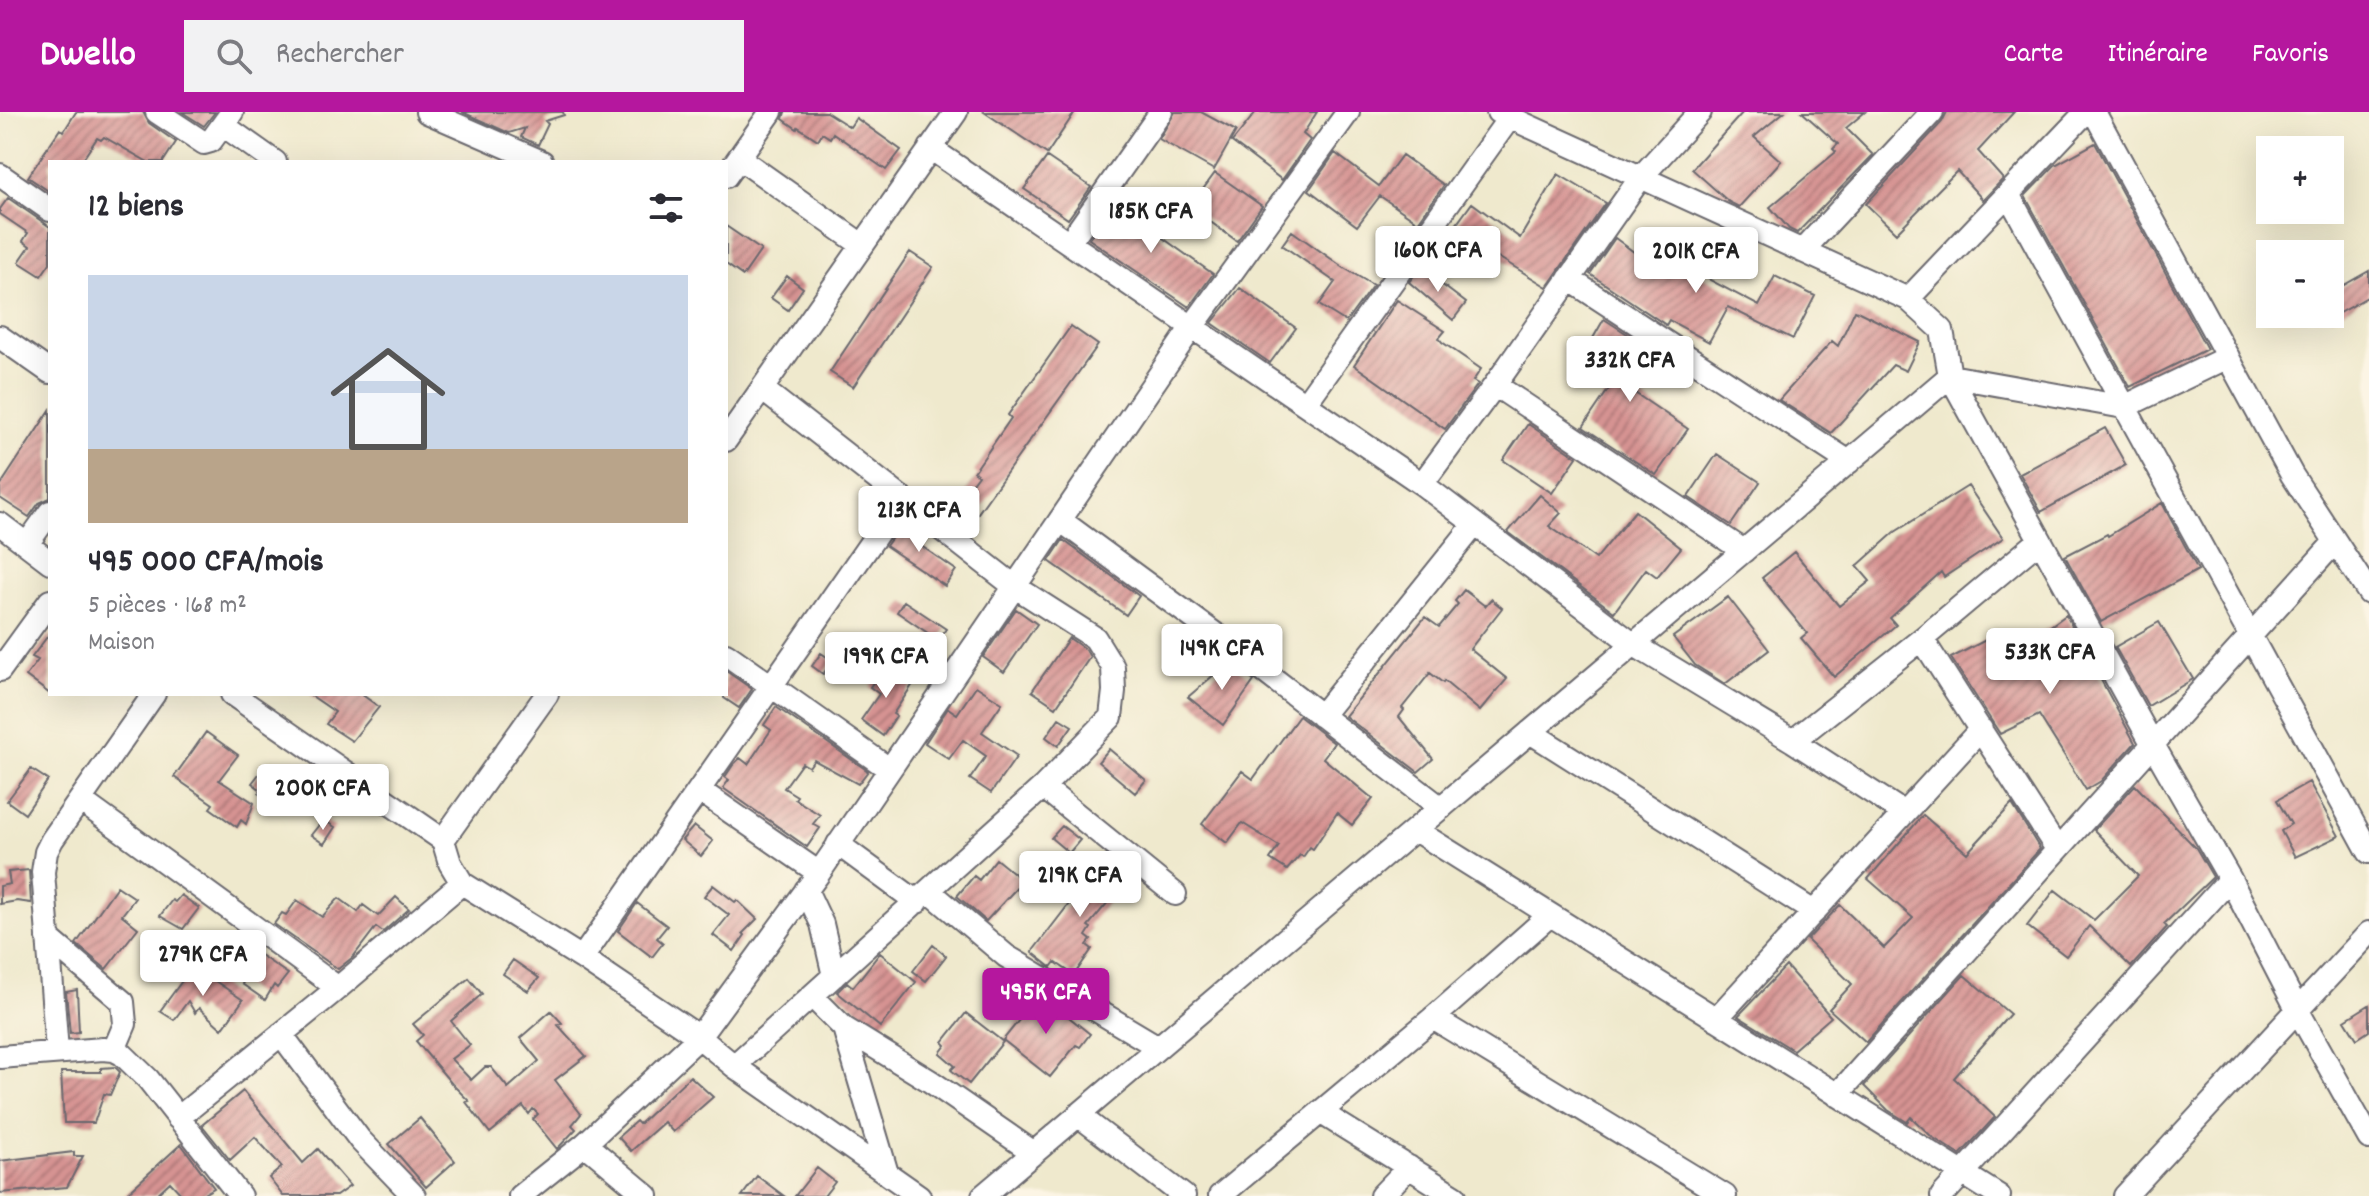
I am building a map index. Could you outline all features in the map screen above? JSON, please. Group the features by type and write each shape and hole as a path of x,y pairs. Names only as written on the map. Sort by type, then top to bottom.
{"street":[{"path":"157,112 204,143 211,141 227,118 273,160"},
{"path":"427,112 537,160"},
{"path":"728,437 956,112"},
{"path":"1069,243 1161,112"},
{"path":"520,1196 585,1144 699,1037 838,844 1192,327 1348,112"},
{"path":"1422,484 1641,177 1700,112"},
{"path":"1802,251 1932,112"},
{"path":"763,114 732,167 862,245"},
{"path":"1305,404 1504,115 1908,299 1942,330 1950,376 2039,541 2230,879 2298,1011 2369,1138"},
{"path":"1908,299 2081,115 2228,357 2299,486 2369,593"},
{"path":"930,148 1422,484 1633,644 1904,813"},
{"path":"0,175 48,209"},
{"path":"2008,194 2369,852"},
{"path":"1569,279 1849,462"},
{"path":"0,337 48,371"},
{"path":"1950,376 2124,407 2228,357"},
{"path":"983,1196 1950,376"},
{"path":"1495,385 1744,551"},
{"path":"734,1066 1043,787 1111,717 1113,667 1095,638 1014,586 762,389"},
{"path":"582,958 902,498"},
{"path":"27,544 48,515"},
{"path":"1060,520 1441,808"},
{"path":"0,524 48,560"},
{"path":"1321,716 1475,524"},
{"path":"1793,741 2039,541"},
{"path":"1837,1095 2334,543"},
{"path":"0,670 48,604"},
{"path":"1922,639 2057,849"},
{"path":"728,655 889,769"},
{"path":"57,1051 43,872 46,852 153,696"},
{"path":"235,696 443,840 450,863 462,883 582,958 699,1037 734,1066 919,1196"},
{"path":"443,840 546,696"},
{"path":"1716,1019 1981,729"},
{"path":"1530,732 1814,912"},
{"path":"1043,787 1175,894"},
{"path":"699,790 812,881 834,976"},
{"path":"80,800 338,988"},
{"path":"1415,830 1999,1196"},
{"path":"838,844 923,896 1006,956 1158,1047"},
{"path":"1942,1196 2230,879"},
{"path":"178,1118 462,883"},
{"path":"1220,1196 1433,1018 1549,916"},
{"path":"2125,1196 2369,933"},
{"path":"48,938 123,1002 125,1024 114,1050"},
{"path":"812,996 844,1028 930,1081 1034,1153"},
{"path":"1433,1018 1725,1196"},
{"path":"844,1028 886,1170"},
{"path":"281,1034 360,1140 414,1196"},
{"path":"0,1057 57,1051 114,1050 122,1054 148,1079 240,1196"},
{"path":"1320,1112 1455,1196"},
{"path":"1078,1115 1184,1196"},
{"path":"585,1144 647,1196"},
{"path":"1381,1196 1409,1167"}],"building":[{"path":"76,112 143,112 149,123 176,142 164,160 144,160 104,137 101,140 97,138 82,160 48,160 48,191 28,177 60,129 64,131"},
{"path":"182,112 215,112 204,126"},
{"path":"462,112 563,112 564,115 545,121 548,124 538,145 521,137 525,128 509,133"},
{"path":"785,112 826,112 850,127 856,118 901,150 886,170 833,133 830,138 822,133 818,140 797,129 783,119"},
{"path":"984,112 1075,112 1047,154"},
{"path":"1175,112 1201,112 1236,131 1214,170 1159,139"},
{"path":"1256,112 1317,112 1303,134 1310,140 1282,180 1232,142"},
{"path":"1743,112 1784,112 1754,137 1781,161 1739,207 1692,169"},
{"path":"1802,112 1865,112 1846,128 1873,155 1797,233 1789,229 1770,207 1836,152 1833,149 1838,144"},
{"path":"1947,112 2014,112 1978,151 2003,179 1983,200 1957,171 1896,233 1866,204 1942,122"},
{"path":"2095,143 2207,349 2130,387 2025,196 2055,165"},
{"path":"1335,153 1379,186 1402,155 1444,185 1418,222 1380,196 1357,226 1309,190"},
{"path":"1047,157 1091,187 1068,219 1024,189"},
{"path":"1215,173 1262,206 1237,241 1190,207"},
{"path":"1558,174 1606,203 1547,287 1498,257 1491,267 1448,236 1472,203 1520,238"},
{"path":"8,198 48,226 48,266 41,276 19,262 30,246 23,241 28,233 0,214"},
{"path":"1114,203 1213,274 1189,307 1089,239"},
{"path":"728,227 761,250 743,276 728,265"},
{"path":"1292,231 1373,285 1346,322 1319,305 1335,282 1282,245"},
{"path":"1615,238 1658,270 1665,256 1759,306 1775,276 1815,296 1793,339 1728,307 1709,342 1669,320 1666,325 1590,274"},
{"path":"910,252 933,267 853,387 830,372"},
{"path":"1420,268 1466,303 1453,320 1409,282"},
{"path":"2369,271 2369,296 2344,310 2344,285"},
{"path":"787,276 803,288 788,310 771,298"},
{"path":"1240,288 1296,328 1270,363 1212,323"},
{"path":"1397,300 1445,331 1439,338 1442,342 1481,369 1473,381 1478,384 1445,429 1354,365"},
{"path":"1855,310 1920,342 1906,371 1893,365 1831,433 1779,400 1832,341 1838,346"},
{"path":"1604,319 1652,350 1629,389 1688,429 1656,475 1583,427 1619,374 1584,354"},
{"path":"1071,326 1098,345 968,527 949,514 978,475 974,472 1011,418 1008,415"},
{"path":"48,413 48,499 39,503 29,517 0,498 0,486"},
{"path":"1528,424 1577,457 1552,493 1503,460"},
{"path":"2105,428 2126,465 2041,512 2020,474"},
{"path":"1717,454 1760,482 1731,525 1688,497"},
{"path":"1968,486 2003,538 1944,577 1941,572 1890,618 1896,625 1834,677 1801,638 1807,633 1762,578 1794,552 1839,606 1870,581 1857,566 1895,532"},
{"path":"1540,495 1561,513 1549,526 1596,559 1635,511 1681,548 1657,577 1646,569 1614,612 1508,532"},
{"path":"2162,503 2198,570 2101,622 2065,556 2108,536"},
{"path":"904,521 923,534 917,543 956,570 945,586 886,546"},
{"path":"1063,540 1139,596 1126,615 1049,561"},
{"path":"1464,590 1485,606 1491,599 1502,608 1470,649 1507,679 1480,711 1430,673 1402,708 1404,710 1399,717 1433,759 1418,772 1345,716 1425,617 1439,627 1458,604 1455,601"},
{"path":"1728,597 1769,650 1725,684 1695,665 1673,637"},
{"path":"904,601 946,629 938,640 897,612"},
{"path":"1016,609 1037,624 1004,672 983,657"},
{"path":"2066,615 2135,743 2101,781 2086,790 2039,715 2000,734 1951,658 2003,631 2014,652"},
{"path":"2159,622 2193,679 2148,706 2115,647"},
{"path":"48,636 48,692 26,676 38,660 32,657"},
{"path":"1069,638 1086,650 1090,657 1056,707 1032,691"},
{"path":"821,653 833,661 823,674 812,666"},
{"path":"1229,662 1254,681 1223,725 1188,697"},
{"path":"885,665 913,684 883,736 861,720 879,694 870,687"},
{"path":"728,672 752,689 739,708 724,698 728,696"},
{"path":"976,686 1002,703 982,732 1017,756 991,793 970,779 986,756 963,740 949,759 925,743 948,708 957,714"},
{"path":"312,696 364,696 379,707 352,741 326,724 335,712"},
{"path":"776,707 868,771 858,784 814,760 809,767 802,763 784,788 820,815 813,824 820,828 807,847 723,788 729,780 725,777 733,765 740,758 748,764 771,730 764,725"},
{"path":"1299,716 1334,743 1323,758 1373,799 1352,825 1337,813 1313,849 1310,847 1303,857 1300,855 1287,870 1270,859 1279,846 1242,823 1227,843 1202,824 1242,771 1253,779"},
{"path":"1059,718 1072,726 1058,746 1046,737"},
{"path":"206,732 238,755 219,780 254,803 246,824 241,820 237,827 210,808 213,804 174,777"},
{"path":"1109,749 1146,780 1135,793 1098,762"},
{"path":"31,769 48,780 25,814 7,801"},
{"path":"259,774 294,799 285,811 259,794 261,790 252,783"},
{"path":"2309,782 2339,836 2295,857 2281,831 2291,824 2277,800"},
{"path":"2135,785 2196,848 2213,877 2164,924 2167,927 2131,967 2089,926 2066,956 2027,926 2055,890 2094,920 2138,876 2094,830"},
{"path":"2012,804 2040,849 1866,1042 1829,1009 1852,984 1807,940 1840,905 1884,948 1913,918 1868,879 1923,815 1967,853"},
{"path":"323,820 335,827 324,844 311,835"},
{"path":"694,826 713,841 701,856 682,840"},
{"path":"1062,826 1080,840 1069,853 1051,838"},
{"path":"1106,856 1130,876 1088,926 1091,928 1086,936 1091,940 1087,945 1092,949 1074,975 1055,962 1051,967 1032,952"},
{"path":"996,859 1023,881 986,921 957,896 974,876 979,880"},
{"path":"29,870 31,903 17,901 0,904 0,886 10,884 8,872"},
{"path":"713,885 735,902 737,900 757,919 743,933 745,935 734,951 713,935 729,915 704,896"},
{"path":"117,886 135,898 122,915 138,928 106,969 76,944"},
{"path":"181,895 199,908 183,929 160,916 172,900 175,902"},
{"path":"396,897 409,909 383,932 376,927 353,957 338,969 274,924 282,913 286,915 297,900 322,917 339,898 358,912 363,905 378,916"},
{"path":"637,903 667,926 657,938 663,943 652,957 618,931"},
{"path":"933,945 946,956 926,981 913,971"},
{"path":"880,953 916,982 880,1027 837,992 847,982 853,987"},
{"path":"260,955 288,974 277,988 274,985 265,1000 242,984"},
{"path":"513,960 539,978 528,991 503,974"},
{"path":"193,966 243,1000 222,1029 199,1008 195,1013 188,1001 174,1020 160,1011"},
{"path":"1786,966 1831,1017 1793,1050 1738,1016"},
{"path":"1964,975 2010,1014 1954,1078 1995,1117 1960,1155 1932,1137 1911,1117 1907,1122 1888,1110 1864,1086"},
{"path":"469,978 482,994 451,1021 470,1045 451,1059 471,1080 485,1067 491,1067 508,1088 539,1061 520,1038 551,1011 562,1023 558,1025 586,1056 555,1080 581,1114 572,1125 576,1129 557,1149 533,1119 538,1114 533,1109 529,1114 523,1106 490,1133 466,1102 469,1101 416,1041 423,1035 413,1024"},
{"path":"77,990 79,1032 70,1033 66,992"},
{"path":"1040,994 1090,1034 1080,1047 1076,1045 1050,1077 1003,1040"},
{"path":"2369,1005 2369,1031 2357,1039 2345,1020"},
{"path":"966,1013 1003,1042 969,1084 951,1070 955,1066 940,1053 946,1045 943,1042"},
{"path":"115,1067 120,1072 110,1095 104,1094 94,1123 64,1123 61,1072 101,1072 101,1068"},
{"path":"690,1076 713,1097 673,1132 664,1122 631,1151 618,1137 636,1121 639,1124"},
{"path":"243,1091 303,1163 318,1149 350,1186 336,1196 283,1196 269,1178 282,1167 255,1137 230,1160 202,1125"},
{"path":"420,1118 455,1161 426,1187 389,1144"},
{"path":"181,1144 214,1188 200,1196 183,1196 170,1182 155,1196 124,1196"},
{"path":"74,1152 74,1156 83,1156 67,1187 0,1193 0,1161"},
{"path":"817,1168 835,1182 824,1196 795,1196"},
{"path":"757,1176 784,1196 742,1196"}]}
